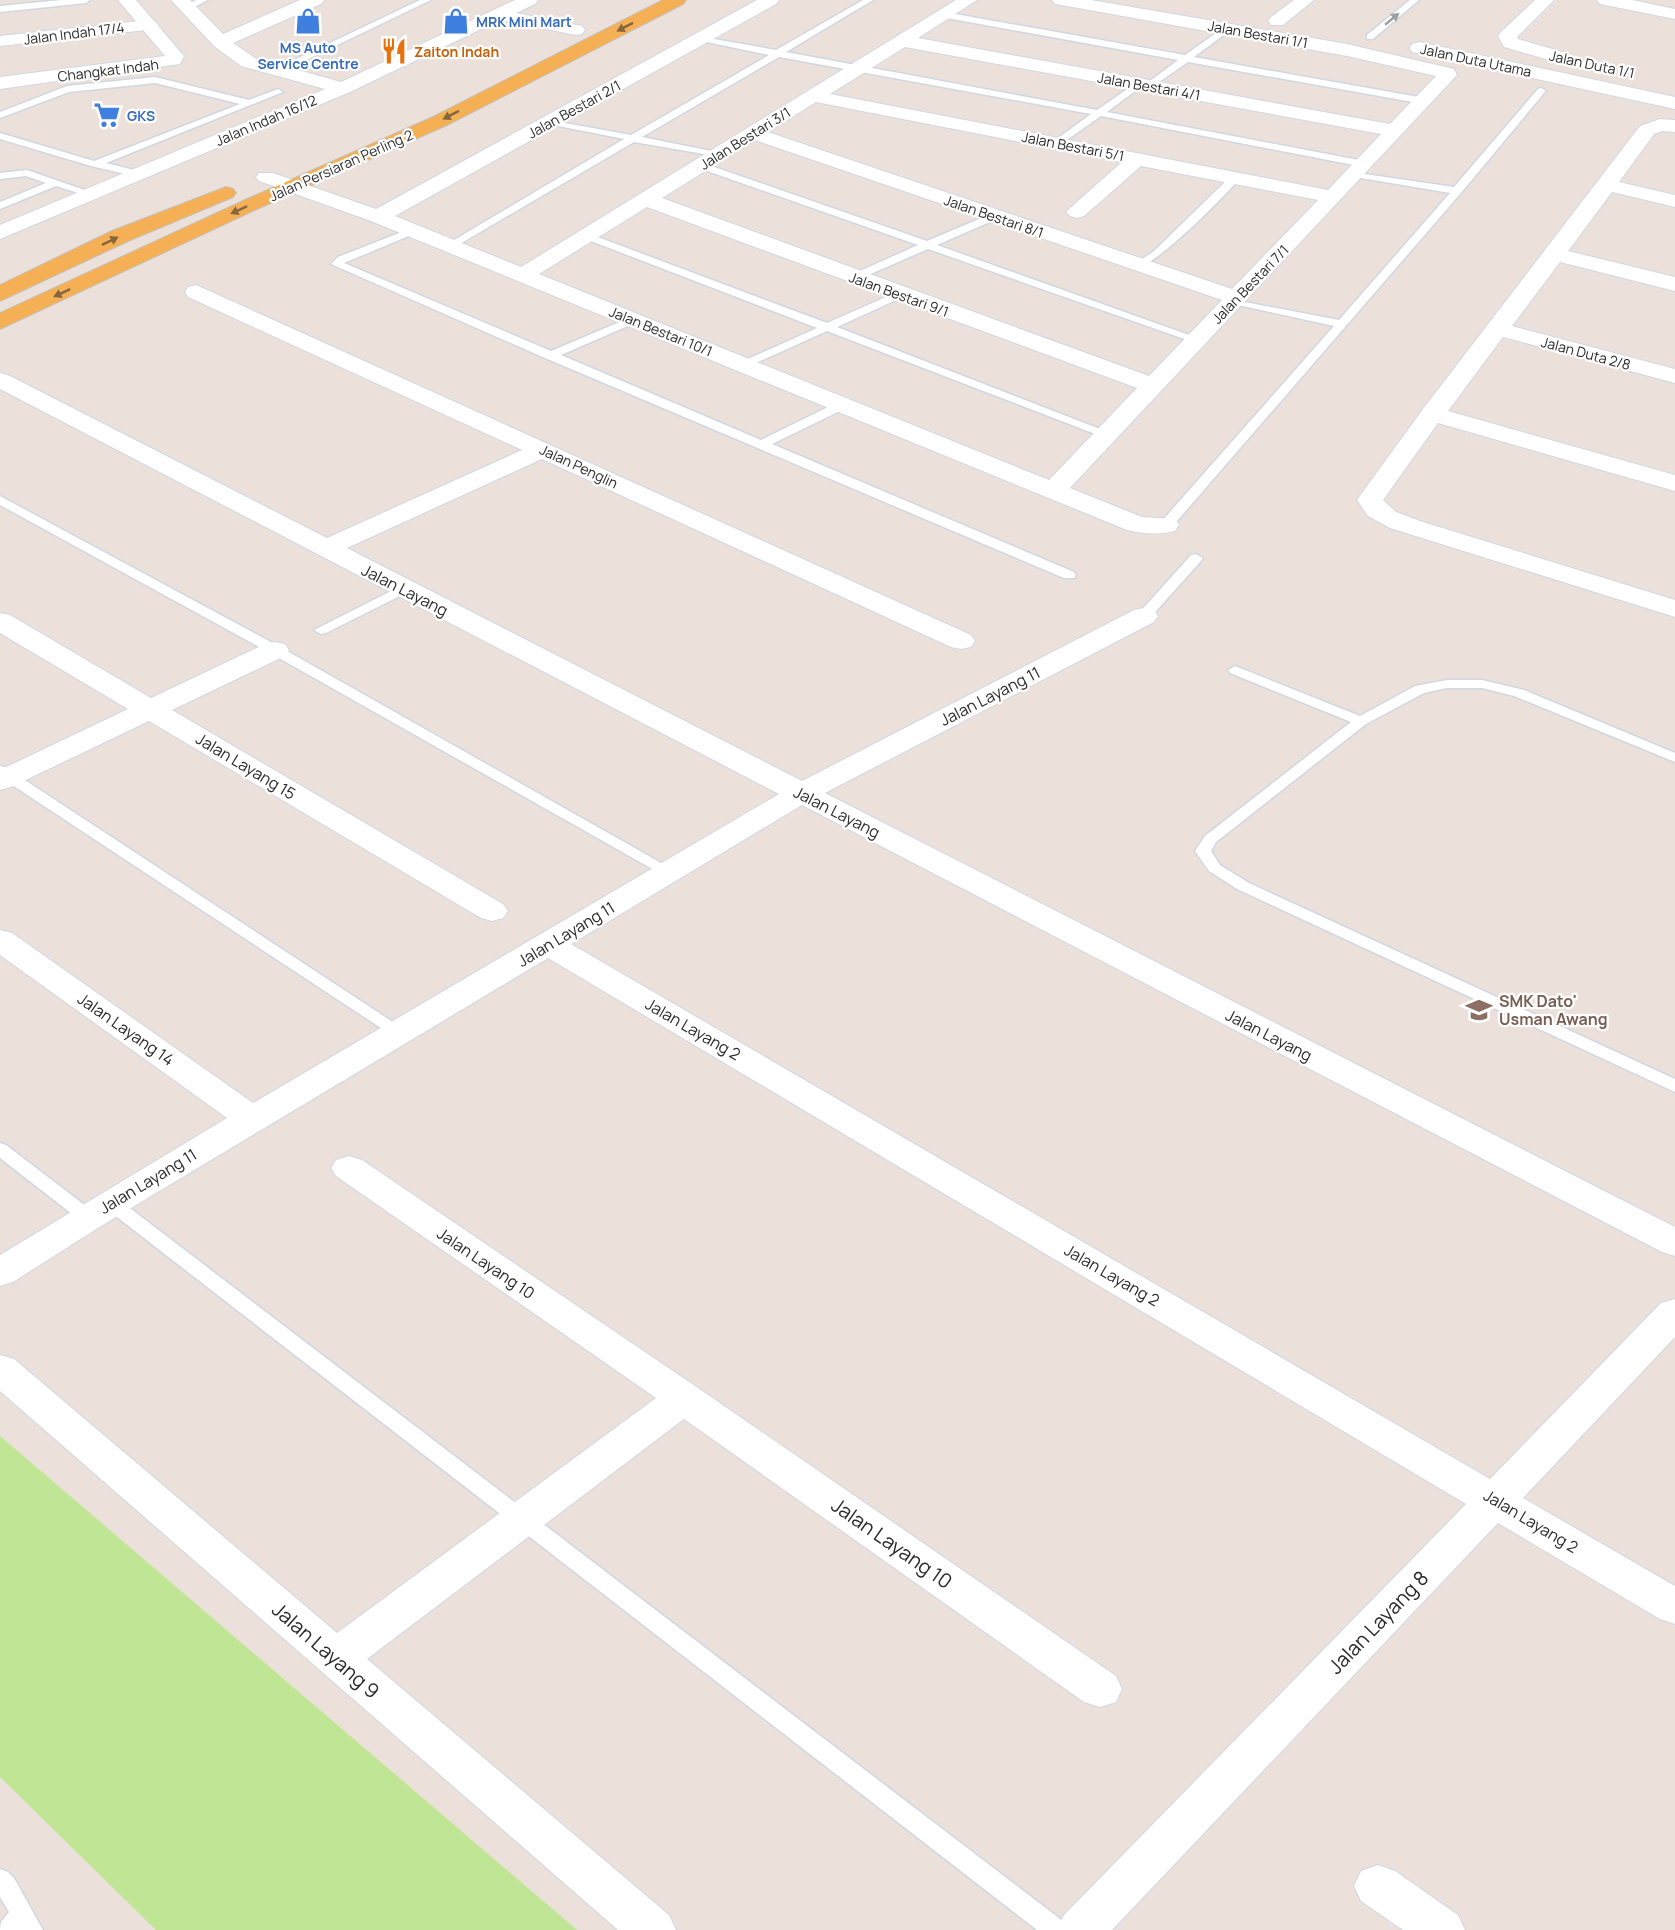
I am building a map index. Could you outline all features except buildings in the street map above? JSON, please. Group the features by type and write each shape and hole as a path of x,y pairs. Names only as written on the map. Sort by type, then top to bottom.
{"main road":[{"name":"Jalan Persiaran Perling 2","path":"0,322 290,177 440,121 677,0"},
{"path":"546,46 585,26"},
{"name":"Jalan Persiaran Perling 2","path":"308,159 414,112"},
{"name":"Jalan Persiaran Perling 2","path":"0,294 120,236 266,177"}],"street":[{"name":"Changkat Indah","path":"0,83 173,60 175,56 127,0"},
{"path":"220,42 315,0"},
{"name":"Jalan Indah 16/12","path":"0,233 343,88 529,0"},
{"name":"Jalan Bestari 2/1","path":"378,217 770,0"},
{"name":"Jalan Bestari 3/1","path":"523,275 968,0"},
{"name":"Jalan Bestari 1/1","path":"1061,0 1401,61 1447,73 1445,78"},
{"name":"Jalan Duta Utama","path":"1155,0 1370,37 1675,103"},
{"path":"1277,21 1305,0"},
{"name":"Jalan Duta 1/1","path":"1545,0 1507,36 1510,42 1573,60"},
{"path":"1606,0 1675,14"},
{"path":"183,4 220,42 248,62 343,88"},
{"path":"500,15 585,26"},
{"name":"Jalan Indah 17/4","path":"0,42 149,24"},
{"name":"Jalan Bestari 4/1","path":"902,40 1395,131"},
{"name":"Jalan Bestari 7/1","path":"1054,490 1445,78"},
{"name":"Jalan Bestari 5/1","path":"813,96 1333,197"},
{"path":"1675,126 1660,125 1647,130 1556,255 1432,414 1374,492 1371,500 1374,509 1388,518 1411,527 1675,609"},
{"name":"Jalan Bestari 8/1","path":"752,133 1140,265 1235,300"},
{"path":"1077,212 1137,159"},
{"name":"Jalan Bestari 10/1","path":"266,177 290,177 412,231 1136,524 1158,527 1166,525"},
{"path":"1607,185 1675,201"},
{"name":"Jalan Bestari 9/1","path":"645,200 1153,386"},
{"path":"1556,255 1675,284"},
{"name":"Jalan Penglin","path":"196,292 961,641"},
{"name":"Jalan Duta 2/8","path":"1498,329 1675,376"},
{"name":"Jalan Layang","path":"7,390 326,548 1675,1243"},
{"path":"1432,414 1675,483"},
{"path":"326,548 542,450"},
{"name":"Jalan Layang 11","path":"0,1273 99,1210 549,945 801,793 1144,616"},
{"name":"Jalan Layang 15","path":"0,621 492,911"},
{"path":"3,776 275,650"},
{"name":"Jalan Layang 14","path":"0,939 252,1119"},
{"name":"Jalan Layang 2","path":"549,945 1675,1606"},
{"name":"Jalan Layang 10","path":"349,1168 684,1398 1100,1689"},
{"name":"Jalan Layang 8","path":"1081,1930 1675,1313"},
{"name":"Jalan Layang 9","path":"0,1369 652,1930"},
{"path":"336,1658 684,1398"},
{"path":"1378,1886 1441,1930"}],"lane":[{"path":"0,9 86,0"},
{"path":"183,4 204,0"},
{"path":"278,70 427,0"},
{"path":"449,246 869,0"},
{"path":"1370,37 1414,0"},
{"path":"944,15 1424,101"},
{"path":"1058,143 1100,113 1187,58 1226,29"},
{"path":"700,38 1100,113 1457,191"},
{"path":"0,115 67,89 155,80 250,103"},
{"path":"1166,525 1457,191 1541,91"},
{"path":"95,164 278,92"},
{"path":"550,122 631,138 708,160 929,245 1197,340"},
{"path":"0,136 138,174"},
{"path":"0,176 27,173 91,194"},
{"path":"1140,265 1157,254 1234,178"},
{"path":"0,206 57,182"},
{"path":"855,277 995,216"},
{"path":"412,231 342,259 336,264 1069,575"},
{"path":"587,236 1107,434"},
{"path":"743,365 901,294"},
{"path":"1235,300 1342,324"},
{"path":"549,356 633,320"},
{"path":"761,446 842,405"},
{"path":"0,500 275,650 669,872"},
{"path":"1144,616 1196,558"},
{"path":"321,630 403,589"},
{"path":"1235,670 1361,721"},
{"path":"1675,758 1519,693 1482,684 1447,684 1420,689 1361,721 1210,839 1203,851 1207,862 1219,873 1243,886 1675,1086"},
{"path":"3,776 399,1032"},
{"path":"0,1149 99,1210 522,1519 1055,1930"},
{"path":"0,1879 6,1885 21,1925"}],"green space":[{"path":"0,1436 577,1930 156,1930 0,1777"}],"place":[{"name":"MS Auto Service Centre","path":"308,21"},
{"name":"MRK Mini Mart","path":"456,21"},
{"name":"Zaiton Indah","path":"394,51"},
{"name":"GKS","path":"107,115"},
{"name":"SMK Dato' Usman Awang","path":"1479,1010"}]}
